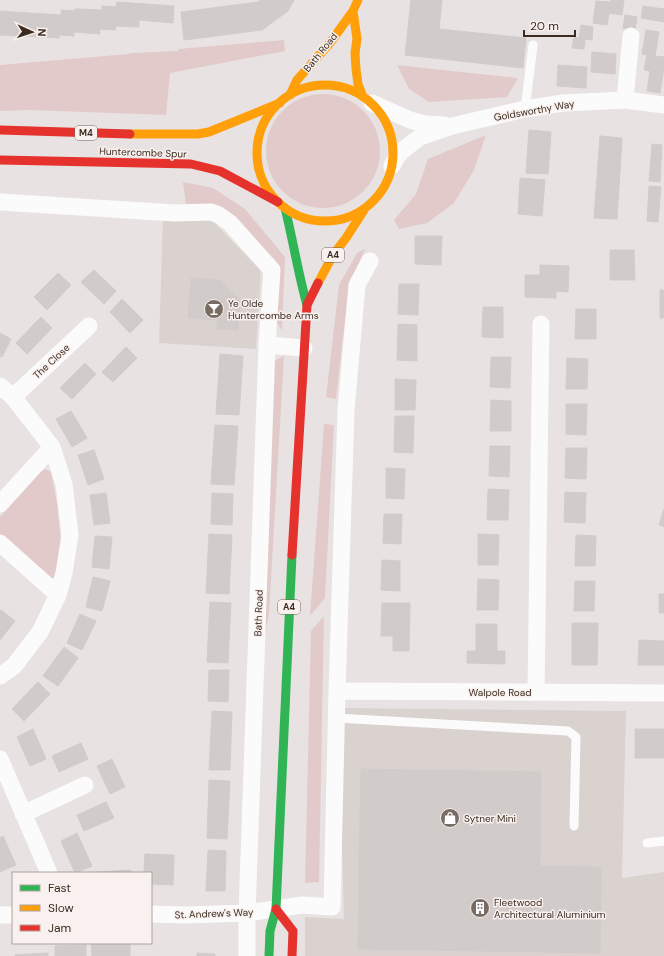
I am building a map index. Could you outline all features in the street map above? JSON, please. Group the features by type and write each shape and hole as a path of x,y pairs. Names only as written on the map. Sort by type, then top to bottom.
{"main road":[{"name":"Bath Road","path":"290,95 298,80 330,43 356,4"},
{"name":"Bath Road","path":"356,4 356,68 358,84 368,100"},
{"path":"321,85 340,86 368,100 386,121 390,133 393,152 392,166 389,178 382,191 364,210 341,219 319,221 296,215 278,202 270,192 260,171 258,149 263,126 272,110 290,95 300,90 321,85"},
{"name":"Huntercombe Spur","path":"0,130 131,134 198,134 209,132 280,103"},
{"name":"Huntercombe Spur","path":"0,160 191,164 220,172 278,202"},
{"name":"A4","path":"269,956 270,931 276,909 286,662 307,305 299,278 295,249 285,208"},
{"name":"A4","path":"307,305 333,255 364,210"},
{"path":"276,909 293,931 292,956"}],"street":[{"path":"625,100 631,36"},
{"name":"Goldsworthy Way","path":"368,100 410,120 425,124 452,126"},
{"name":"Goldsworthy Way","path":"392,166 402,150 413,142 427,135 452,126 525,109 563,103 625,100 664,105"},
{"name":"Bath Road","path":"0,202 175,213 210,212 218,215 230,223 272,270 267,345 247,913 247,956"},
{"path":"336,718 346,410 357,285 370,261"},
{"path":"536,692 541,324"},
{"name":"The Close","path":"6,392 89,326"},
{"path":"267,345 304,348"},
{"path":"0,676 14,666 40,632 58,595 64,573 70,535 64,484 52,447 6,392"},
{"path":"0,504 52,447"},
{"path":"0,542 58,595"},
{"name":"Walpole Road","path":"337,691 664,693"},
{"name":"St. Andrew's Way","path":"152,914 185,915 247,913 302,905 332,907 336,718"},
{"path":"0,759 49,872"},
{"path":"23,814 85,785"},
{"path":"0,915 12,915"}],"lane":[{"path":"525,109 533,45"},
{"path":"336,718 568,731 576,737 574,826"},
{"path":"647,843 664,842"}],"shaded area":[{"path":"284,40 285,51 170,73 166,115 30,110 0,111 0,65 131,53 178,51 178,49"},
{"path":"397,65 518,78 507,97 429,102 409,89"},
{"path":"323,94 345,98 363,111 376,129 380,151 376,173 363,191 345,204 323,208 301,204 283,191 270,173 266,151 270,129 283,111 301,98"},
{"path":"486,135 474,170 454,203 427,223 399,229 394,220 416,194 428,159"},
{"path":"183,182 213,188 245,209 285,257 282,330 276,322 279,269 240,225 186,205"},
{"path":"163,217 212,220 261,271 256,349 159,343"},
{"path":"365,249 349,285 336,399 326,397 339,285 357,253"},
{"path":"284,356 269,614 262,647 274,361"},
{"path":"324,424 334,425 325,598 310,616"},
{"path":"45,469 51,472 57,503 61,542 56,575 48,582 0,541 0,517 40,472"},
{"path":"324,616 319,882 305,883 311,631"},
{"path":"338,708 626,711 622,878 664,872 664,956 305,956 305,917 344,919"}],"building":[{"path":"261,0 294,0 288,11 262,30 184,40 181,12 258,2"},
{"path":"411,0 442,0 439,29 526,38 523,68 405,55"},
{"path":"611,0 624,0 622,15 609,13 607,25 593,23 596,1 611,2"},
{"path":"117,2 174,6 173,23 139,20 139,27 116,26 115,30 100,29 100,34 74,32 74,36 59,35 59,38 0,35 0,11 61,15 61,10 102,10 102,6 116,7"},
{"path":"643,6 664,9 664,22 641,18"},
{"path":"625,15 637,17 635,30 623,28"},
{"path":"581,25 593,27 592,40 585,39 584,49 572,48 574,37 579,38"},
{"path":"646,30 659,32 655,56 664,57 664,68 660,93 647,91 650,71 644,70 647,55 642,54"},
{"path":"592,52 616,54 615,74 591,72"},
{"path":"558,65 587,67 586,88 557,86"},
{"path":"529,130 551,132 548,174 526,173"},
{"path":"600,136 622,138 617,219 594,218"},
{"path":"652,144 662,145 660,182 649,181"},
{"path":"520,178 545,180 542,216 518,214"},
{"path":"649,186 661,187 658,222 647,221"},
{"path":"415,236 442,236 441,265 415,264"},
{"path":"610,250 634,250 635,280 610,280"},
{"path":"540,265 569,266 568,292 556,291 556,298 525,297 525,275 540,275"},
{"path":"94,270 116,291 104,304 81,282"},
{"path":"58,273 71,285 47,310 34,297"},
{"name":"Ye Olde Huntercombe Arms","path":"191,278 220,280 240,301 238,330 217,329 217,320 188,318"},
{"path":"399,284 419,284 418,315 398,314"},
{"path":"660,290 664,290 664,318 660,318"},
{"path":"122,299 143,320 130,333 110,312"},
{"path":"483,307 503,307 503,338 482,337"},
{"path":"576,309 596,309 596,339 575,339"},
{"path":"41,317 52,328 27,354 16,343"},
{"path":"398,324 417,325 417,361 397,360"},
{"path":"0,333 11,339 2,357 0,356"},
{"path":"126,347 137,358 113,382 102,372"},
{"path":"220,354 243,356 239,415 216,414"},
{"path":"491,357 511,357 510,388 490,387"},
{"path":"567,358 588,359 587,389 566,389"},
{"path":"85,363 96,374 72,399 60,388"},
{"path":"395,379 416,380 415,410 395,410"},
{"path":"491,400 511,401 511,431 490,431"},
{"path":"566,404 587,404 586,435 566,434"},
{"path":"71,411 87,438 72,447 56,419"},
{"path":"395,416 414,416 413,453 394,452"},
{"path":"215,425 238,426 234,485 211,484"},
{"path":"490,446 510,446 509,477 489,476"},
{"path":"566,448 587,448 586,479 565,478"},
{"path":"94,450 104,479 88,485 78,455"},
{"path":"386,468 405,469 404,499 386,498"},
{"path":"488,489 509,490 508,520 487,520"},
{"path":"565,492 586,493 585,523 564,522"},
{"path":"106,493 110,523 94,525 90,495"},
{"path":"212,493 233,494 232,525 211,524"},
{"path":"664,509 664,527 659,525"},
{"path":"384,514 402,514 401,544 383,543"},
{"path":"209,534 232,535 229,594 206,593"},
{"path":"478,534 499,535 498,565 478,565"},
{"path":"576,535 596,536 595,566 575,566"},
{"path":"95,536 112,537 109,569 92,567"},
{"path":"382,560 400,561 400,591 381,590"},
{"path":"93,577 110,581 102,611 86,607"},
{"path":"478,579 499,580 498,610 477,610"},
{"path":"575,581 595,581 594,611 574,611"},
{"path":"659,594 664,594 664,613 659,613"},
{"path":"210,602 231,603 228,663 207,662"},
{"path":"382,603 410,603 409,651 393,651 393,636 381,636"},
{"path":"1,610 15,621 0,640 0,611"},
{"path":"80,614 96,621 82,650 67,643"},
{"path":"572,623 598,623 597,665 572,665"},
{"path":"476,624 497,624 497,651 505,651 505,664 467,663 467,651 476,651"},
{"path":"639,640 664,641 664,665 638,665"},
{"path":"64,647 78,658 58,686 43,676"},
{"path":"209,670 229,670 228,702 208,701"},
{"path":"38,682 50,694 24,721 12,709"},
{"path":"212,711 232,712 230,770 209,770"},
{"path":"33,729 46,759 30,766 17,737"},
{"path":"635,729 664,729 664,758 635,758"},
{"path":"81,743 88,759 59,772 52,756"},
{"path":"112,759 125,787 110,794 97,766"},
{"name":"Sytner Mini","path":"361,769 541,772 540,867 359,864"},
{"path":"209,780 230,781 227,839 207,838"},
{"path":"106,802 114,818 84,831 77,815"},
{"path":"77,833 92,866 75,872 61,841"},
{"path":"3,836 16,865 0,872 0,838"},
{"path":"208,850 226,851 225,891 206,891"},
{"path":"145,854 174,855 173,885 152,884 152,872 144,872"},
{"name":"Fleetwood Architectural Aluminium","path":"359,864 601,867 600,953 358,949"},
{"path":"131,870 131,872 96,872"},
{"path":"130,944 130,956 92,956 91,945"},
{"path":"86,945 86,956 55,956 55,946"},
{"path":"48,953 48,956 15,956 15,955"},
{"path":"197,953 215,954 215,956 197,956"}],"traffic: fast":[{"path":"285,208 307,305"},
{"path":"269,956 270,931 276,909 292,555"}],"traffic: slow":[{"path":"290,95 297,80 330,43 353,11 358,0"},
{"path":"353,11 357,39 355,53 356,69 358,84 363,97"},
{"path":"318,85 332,85 357,93 368,100 378,110 388,127 392,140 393,153 392,166 388,179 378,196 368,206 345,218 332,221 318,221 293,213 282,206 272,196 260,173 257,160 257,146 265,121 272,110 282,100 305,88 318,85"},
{"path":"130,134 198,134 209,132 280,103"},
{"path":"318,283 333,255 364,210"}],"traffic: jam":[{"path":"0,130 130,134"},
{"path":"0,160 191,164 220,171 278,202"},
{"path":"292,555 307,305 318,283"},
{"path":"276,909 293,931 292,956"}],"place":[{"name":"Ye Olde Huntercombe Arms","path":"214,309"},
{"name":"Sytner Mini","path":"450,818"},
{"name":"Fleetwood Architectural Aluminium","path":"480,908"}]}
